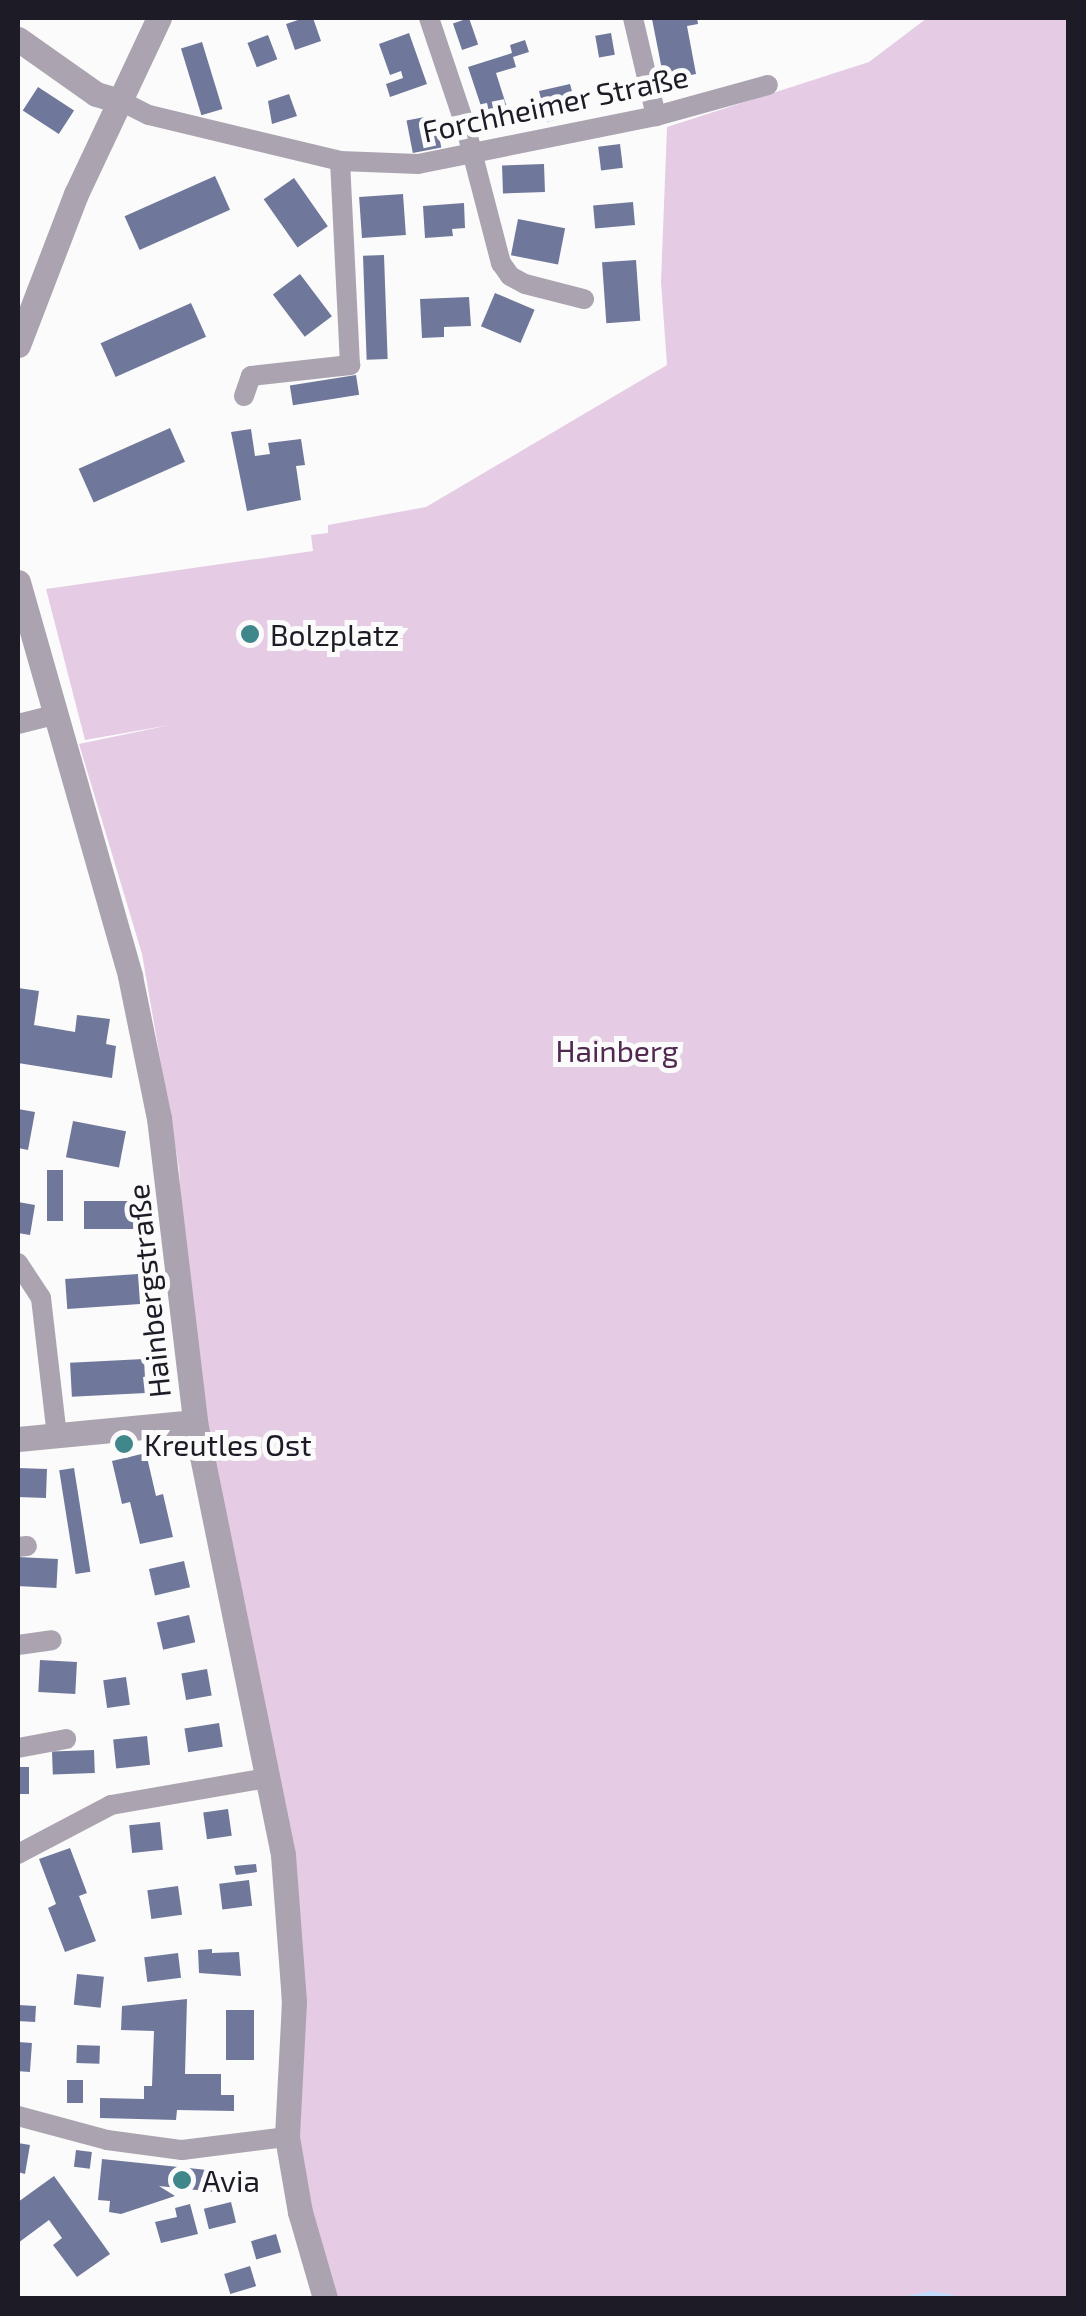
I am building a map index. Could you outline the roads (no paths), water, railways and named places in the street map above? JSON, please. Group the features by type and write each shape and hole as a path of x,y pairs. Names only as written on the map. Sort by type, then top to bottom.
{"street":[{"path":"18,345 76,194 159,18"},
{"path":"429,18 474,156 501,263 510,276 584,299"},
{"path":"633,18 656,116"},
{"path":"18,39 96,94 121,101"},
{"name":"Forchheimer Straße","path":"121,101 148,115 340,161 418,164 474,156 656,116 768,85"},
{"path":"244,396 251,376 350,365 340,161"},
{"name":"Hainbergstraße","path":"18,582 130,976 168,1169 195,1422 283,1855 294,2002 287,2136 300,2212 325,2298"},
{"path":"18,724 56,715"},
{"path":"18,1263 40,1298 57,1436"},
{"path":"18,1439 195,1422"},
{"path":"18,1645 52,1640"},
{"path":"18,1748 66,1739"},
{"path":"18,1854 111,1805 267,1778"},
{"path":"18,2116 107,2140 182,2150 287,2136"}],"waterway":[{"path":"906,2298 931,2293 956,2298"}],"place":[{"name":"Bolzplatz","path":"250,634"},
{"name":"Kreutles Ost","path":"124,1444"},
{"name":"Avia","path":"182,2180"}],"park label":[{"name":"Hainberg","path":"617,1050"}]}
